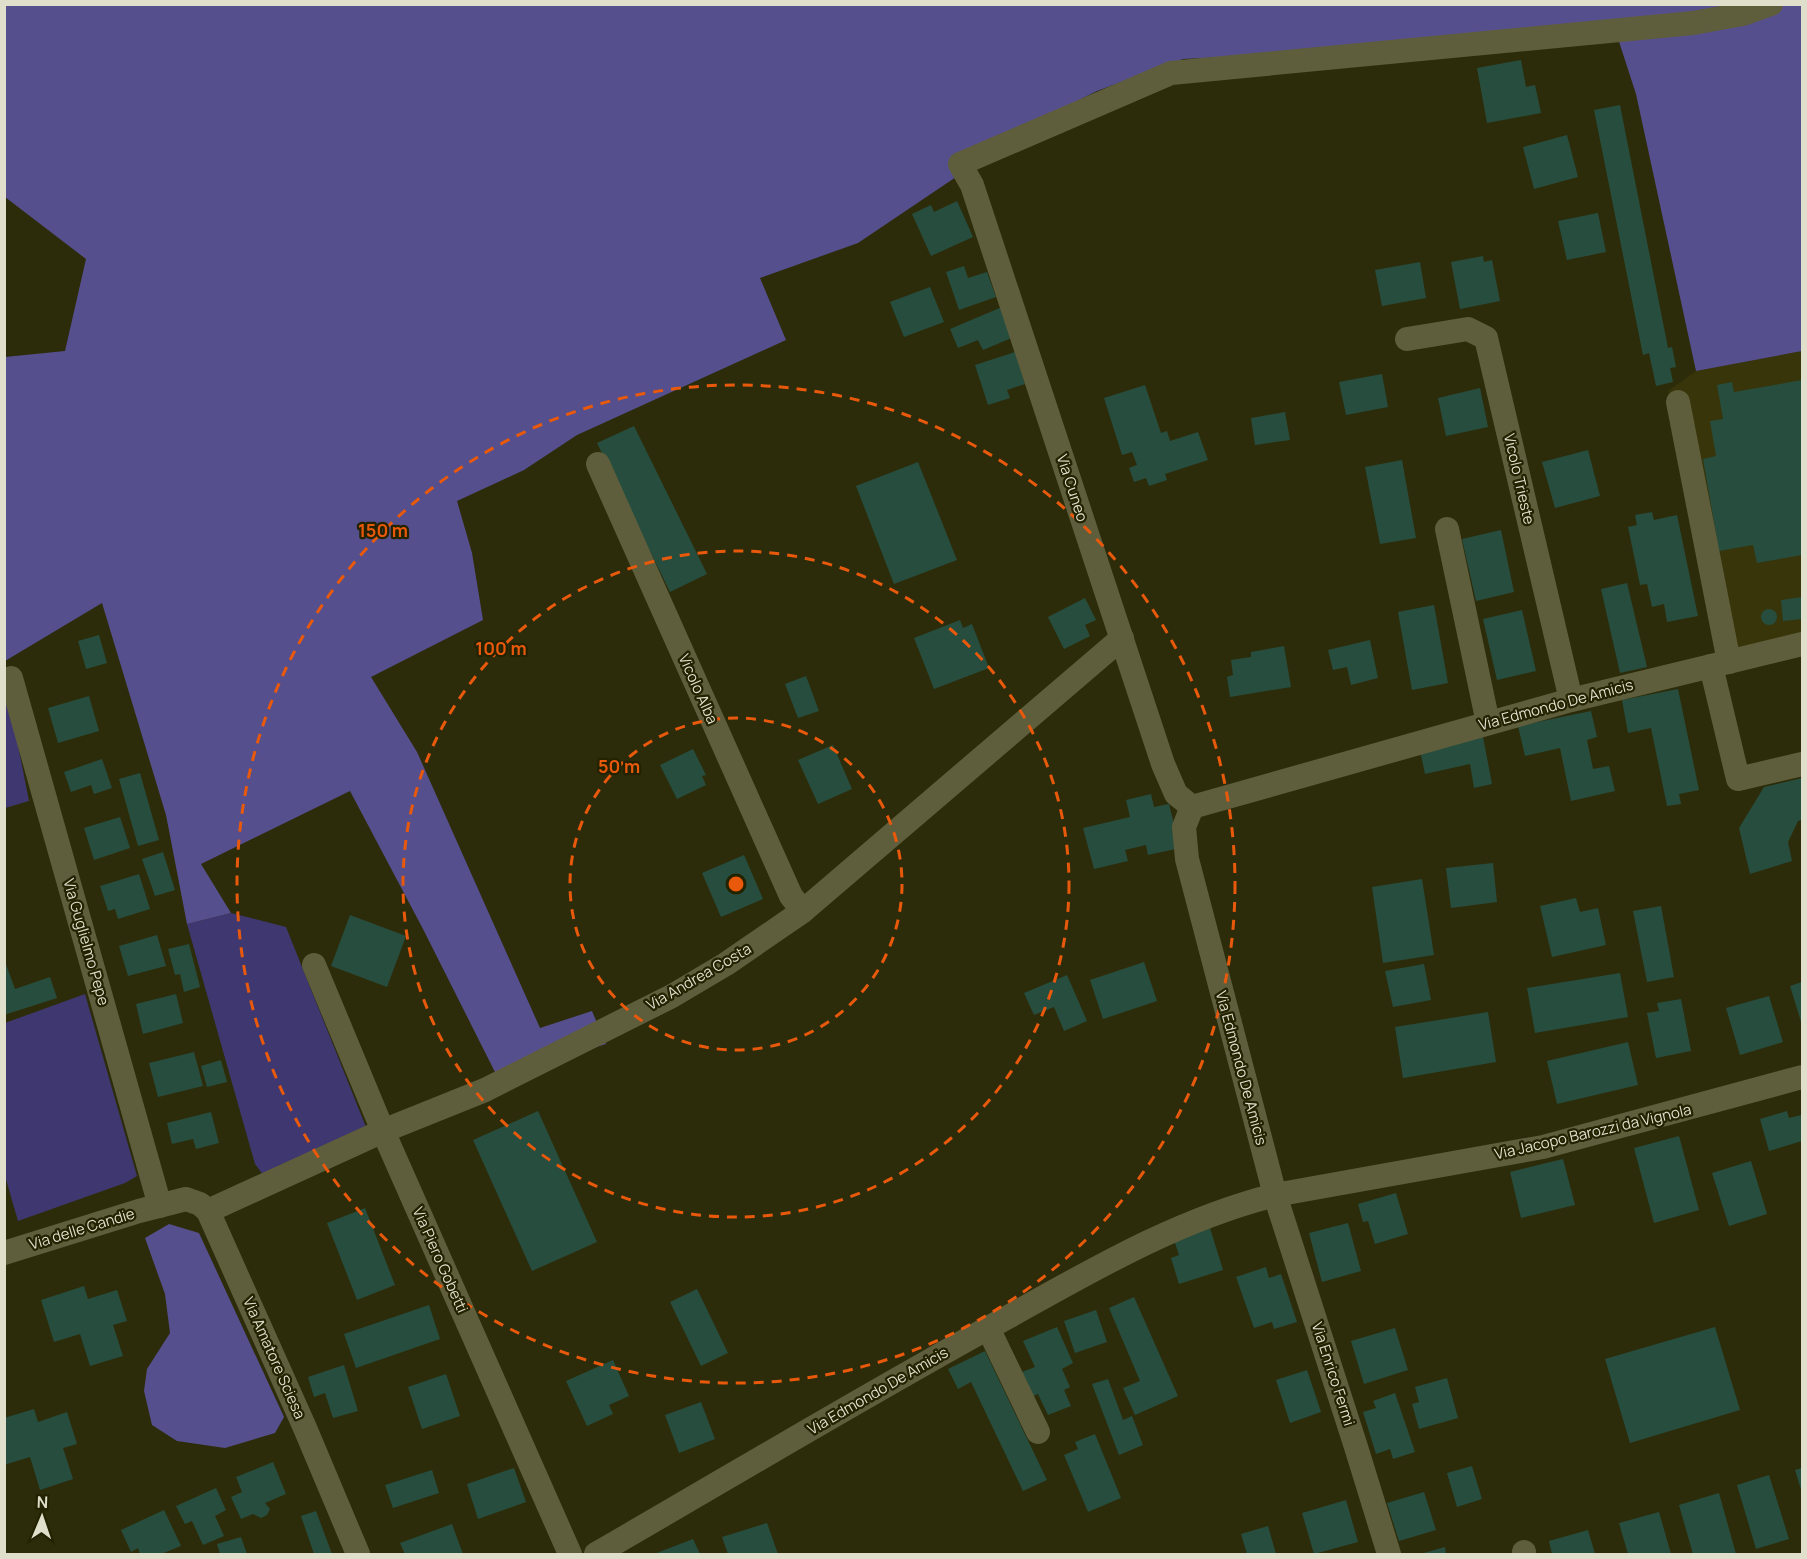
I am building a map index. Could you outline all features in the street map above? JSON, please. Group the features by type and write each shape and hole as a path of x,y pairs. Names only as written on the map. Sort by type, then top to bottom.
{"street":[{"name":"Via Cuneo","path":"1192,807 1176,794 1163,764 972,185 960,164 1171,73 1694,23 1743,14 1771,4"},
{"name":"Vicolo Trieste","path":"1407,339 1468,329 1486,338 1571,700"},
{"path":"1678,402 1738,779 1803,764"},
{"name":"Vicolo Alba","path":"598,464 791,896 803,911"},
{"path":"1447,529 1488,723"},
{"name":"Via Andrea Costa","path":"208,1211 383,1131 484,1090 672,996 726,964 803,911 1122,638"},
{"name":"Via Edmondo De Amicis","path":"596,1554 626,1547 988,1328 1135,1247 1234,1205 1275,1195 1187,859 1184,827 1192,807 1571,700 1803,644"},
{"name":"Via Guglielmo Pepe","path":"8,680 160,1206"},
{"name":"Via Piero Gobetti","path":"314,965 383,1131 570,1554"},
{"name":"Via Jacopo Barozzi da Vignola","path":"1275,1195 1543,1147 1803,1077"},
{"name":"Via Enrico Fermi","path":"1275,1195 1389,1554"},
{"path":"160,1206 186,1199 200,1204 208,1211"},
{"name":"Via delle Candie","path":"4,1253 160,1206"},
{"name":"Via Amatore Sciesa","path":"208,1211 305,1428 358,1554"},
{"path":"988,1328 1038,1432"}],"shaded area":[{"path":"4,5 1802,5 1802,351 1696,371 1636,94 1612,20 1299,53 1183,59 1097,91 1045,117 858,243 760,278 786,340 577,435 524,470 457,501 472,553 483,620 371,677 417,752 540,1028 592,1011 606,1044 498,1078 350,791 201,864 231,913 187,924 166,815 102,603 5,661 5,357 65,351 86,259 5,197"},
{"path":"1802,351 1802,644 1724,664 1668,391 1696,371"},
{"path":"8,695 29,801 5,808 4,697"},
{"path":"231,913 286,927 366,1127 267,1180 255,1164 187,924"},
{"path":"85,994 137,1176 125,1183 18,1221 5,1176 5,1023"},
{"path":"169,1224 199,1233 284,1417 275,1433 225,1448 177,1441 152,1425 144,1391 147,1369 170,1333 165,1294 145,1238"}],"building":[{"path":"1521,60 1526,87 1535,85 1541,113 1487,123 1477,68"},
{"path":"1620,105 1668,348 1672,347 1676,367 1670,368 1673,382 1656,386 1649,353 1643,355 1594,110"},
{"path":"1567,135 1578,177 1534,189 1523,147"},
{"path":"957,201 973,237 931,256 912,214 931,205 934,212"},
{"path":"1598,213 1606,252 1567,260 1558,221"},
{"path":"1483,256 1484,262 1492,260 1500,301 1460,309 1451,262"},
{"path":"1420,262 1426,298 1382,306 1375,270"},
{"path":"964,266 968,278 987,272 996,297 959,310 946,272"},
{"path":"930,287 944,322 904,337 890,302"},
{"path":"1002,307 1014,337 983,350 978,340 958,348 950,329"},
{"path":"1015,352 1025,384 1007,390 1010,398 988,405 975,365"},
{"path":"1382,374 1388,407 1346,415 1339,382"},
{"path":"1802,380 1802,555 1757,563 1753,545 1719,551 1703,459 1716,456 1710,421 1723,419 1717,385 1732,382 1734,392"},
{"path":"1145,385 1161,433 1167,431 1170,441 1198,432 1208,460 1165,474 1167,480 1149,486 1146,478 1134,482 1129,468 1137,465 1132,452 1122,455 1104,398"},
{"path":"1480,388 1488,427 1446,436 1438,398"},
{"path":"1285,412 1290,440 1255,445 1251,418"},
{"path":"634,426 707,574 670,592 597,443"},
{"path":"1588,450 1600,496 1555,508 1542,462"},
{"path":"1402,460 1416,538 1380,544 1365,467"},
{"path":"918,462 957,560 894,584 856,486"},
{"path":"1652,512 1654,520 1677,515 1698,616 1667,622 1664,604 1652,607 1647,584 1640,585 1628,527 1637,525 1635,515"},
{"path":"1501,530 1514,592 1476,601 1462,539"},
{"path":"1627,583 1647,667 1620,673 1601,589"},
{"path":"1802,597 1802,619 1783,621 1781,600"},
{"path":"1085,598 1096,620 1085,625 1090,636 1064,649 1048,617"},
{"path":"1434,605 1448,683 1412,690 1398,612"},
{"path":"1769,609 1775,611 1777,617 1775,623 1769,625 1763,623 1761,617 1763,611"},
{"path":"1522,610 1536,671 1497,680 1483,619"},
{"path":"960,620 963,628 972,624 989,668 934,689 914,638"},
{"path":"99,635 107,663 86,669 78,641"},
{"path":"1370,640 1378,678 1351,685 1347,667 1333,670 1328,650"},
{"path":"1284,646 1291,687 1230,697 1227,677 1233,675 1231,660 1251,657 1251,652"},
{"path":"806,676 819,711 798,718 785,684"},
{"path":"1678,689 1699,790 1679,794 1681,804 1667,806 1651,728 1628,733 1622,700"},
{"path":"89,696 99,731 58,743 48,708"},
{"path":"1591,711 1597,737 1587,740 1593,769 1609,766 1615,791 1571,801 1560,748 1525,756 1518,726"},
{"path":"1483,737 1492,784 1474,788 1470,764 1425,774 1420,750"},
{"path":"833,745 852,789 818,804 798,760"},
{"path":"693,749 706,775 702,776 706,785 677,799 660,765"},
{"path":"102,759 112,788 94,794 91,785 71,792 64,772"},
{"path":"140,773 159,840 138,846 119,779"},
{"path":"1802,778 1802,820 1798,821 1788,842 1792,861 1750,874 1739,828 1764,787"},
{"path":"1151,794 1154,807 1169,804 1180,848 1148,855 1146,845 1125,850 1128,861 1094,869 1083,828 1130,817 1126,800"},
{"path":"120,817 130,848 94,860 84,828"},
{"path":"163,852 175,890 155,896 142,859"},
{"path":"744,855 763,899 721,917 702,873"},
{"path":"1493,863 1497,902 1451,908 1446,868"},
{"path":"139,874 150,909 118,919 115,909 108,911 100,886"},
{"path":"1422,879 1434,955 1383,963 1372,887"},
{"path":"1576,898 1580,912 1598,908 1606,945 1552,957 1540,906"},
{"path":"1661,906 1674,977 1647,982 1633,911"},
{"path":"350,915 406,936 387,987 331,966"},
{"path":"157,935 166,966 128,976 119,946"},
{"path":"189,944 200,987 184,992 180,974 175,975 168,949"},
{"path":"4,959 15,989 50,977 57,998 4,1015"},
{"path":"1144,962 1157,1001 1103,1019 1090,980"},
{"path":"1424,964 1431,1000 1393,1007 1385,971"},
{"path":"1620,973 1628,1017 1535,1033 1527,988"},
{"path":"1067,975 1087,1021 1064,1031 1054,1007 1034,1015 1024,993"},
{"path":"1802,982 1802,1025 1790,986"},
{"path":"176,994 183,1023 143,1034 136,1004"},
{"path":"1769,996 1783,1042 1740,1055 1726,1008"},
{"path":"1681,999 1691,1051 1656,1058 1647,1013 1659,1011 1657,1003"},
{"path":"1488,1012 1496,1062 1403,1078 1395,1027"},
{"path":"1628,1042 1638,1085 1557,1104 1547,1061"},
{"path":"194,1052 203,1086 158,1097 149,1063"},
{"path":"221,1060 227,1082 207,1087 201,1066"},
{"path":"538,1111 597,1242 532,1271 473,1140"},
{"path":"1787,1111 1789,1118 1801,1115 1802,1141 1769,1151 1760,1119"},
{"path":"211,1112 219,1143 196,1149 193,1139 172,1144 167,1123"},
{"path":"1679,1136 1699,1210 1654,1223 1634,1148"},
{"path":"1563,1159 1575,1205 1521,1218 1510,1172"},
{"path":"1751,1161 1767,1214 1729,1226 1712,1173"},
{"path":"1396,1193 1408,1234 1375,1244 1368,1221 1363,1222 1358,1204"},
{"path":"365,1208 395,1285 357,1300 327,1223"},
{"path":"1348,1223 1361,1271 1322,1282 1309,1233"},
{"path":"1210,1228 1223,1270 1179,1284 1171,1258 1179,1255 1174,1240"},
{"path":"1266,1267 1269,1278 1281,1274 1297,1322 1274,1329 1272,1322 1254,1328 1236,1277"},
{"path":"84,1286 88,1299 117,1290 127,1321 113,1325 123,1356 90,1366 80,1334 54,1342 41,1300"},
{"path":"697,1289 728,1353 701,1366 670,1302"},
{"path":"1134,1297 1178,1396 1135,1415 1123,1388 1140,1381 1109,1308"},
{"path":"429,1305 440,1339 356,1368 344,1334"},
{"path":"1096,1310 1107,1342 1075,1353 1064,1321"},
{"path":"1057,1327 1073,1363 1062,1369 1070,1387 1064,1390 1071,1406 1048,1415 1038,1394 1033,1396 1022,1372 1035,1367 1023,1341"},
{"path":"1715,1327 1740,1410 1630,1443 1605,1359"},
{"path":"1395,1328 1408,1370 1364,1384 1351,1341"},
{"path":"985,1351 1047,1480 1023,1491 971,1382 958,1389 948,1369"},
{"path":"613,1360 629,1396 609,1405 613,1414 587,1426 566,1381"},
{"path":"344,1365 358,1411 333,1418 325,1393 314,1397 308,1377"},
{"path":"1307,1370 1321,1412 1290,1423 1276,1380"},
{"path":"446,1374 460,1416 422,1429 408,1387"},
{"path":"1447,1378 1458,1418 1419,1429 1412,1404 1419,1402 1415,1387"},
{"path":"1108,1379 1123,1420 1132,1416 1143,1445 1119,1455 1092,1384"},
{"path":"1395,1393 1415,1452 1393,1459 1390,1449 1376,1454 1363,1412 1376,1408 1373,1401"},
{"path":"701,1402 715,1439 679,1453 665,1415"},
{"path":"34,1409 38,1422 67,1412 77,1444 63,1448 73,1479 40,1490 30,1457 4,1465 4,1418"},
{"path":"1095,1434 1121,1498 1088,1512 1064,1455 1078,1449 1075,1442"},
{"path":"273,1462 286,1494 265,1503 270,1509 267,1515 261,1518 253,1514 241,1519 231,1497 242,1492 236,1477"},
{"path":"1472,1466 1482,1499 1457,1507 1447,1473"},
{"path":"514,1468 526,1502 478,1519 467,1484"},
{"path":"1802,1468 1802,1493 1795,1470"},
{"path":"432,1470 439,1493 393,1508 385,1485"},
{"path":"1769,1475 1789,1539 1756,1549 1737,1485"},
{"path":"216,1488 226,1510 215,1516 224,1536 203,1545 192,1521 185,1524 176,1506"},
{"path":"1424,1492 1436,1530 1399,1541 1387,1503"},
{"path":"1719,1493 1736,1554 1693,1554 1679,1505"},
{"path":"1346,1500 1358,1542 1314,1554 1302,1513"},
{"path":"164,1510 181,1546 161,1554 140,1554 138,1548 131,1552 121,1530"},
{"path":"316,1511 332,1554 314,1554 301,1516"},
{"path":"1659,1512 1671,1554 1628,1554 1619,1523"},
{"path":"767,1523 778,1554 728,1554 722,1537"},
{"path":"452,1524 463,1554 405,1554 400,1543"},
{"path":"1268,1526 1276,1554 1247,1554 1241,1534"},
{"path":"1588,1530 1595,1554 1552,1554 1549,1541"},
{"path":"241,1537 247,1554 220,1554 217,1544"},
{"path":"693,1539 700,1554 654,1554"},
{"path":"1445,1547 1446,1554 1420,1554"}]}
